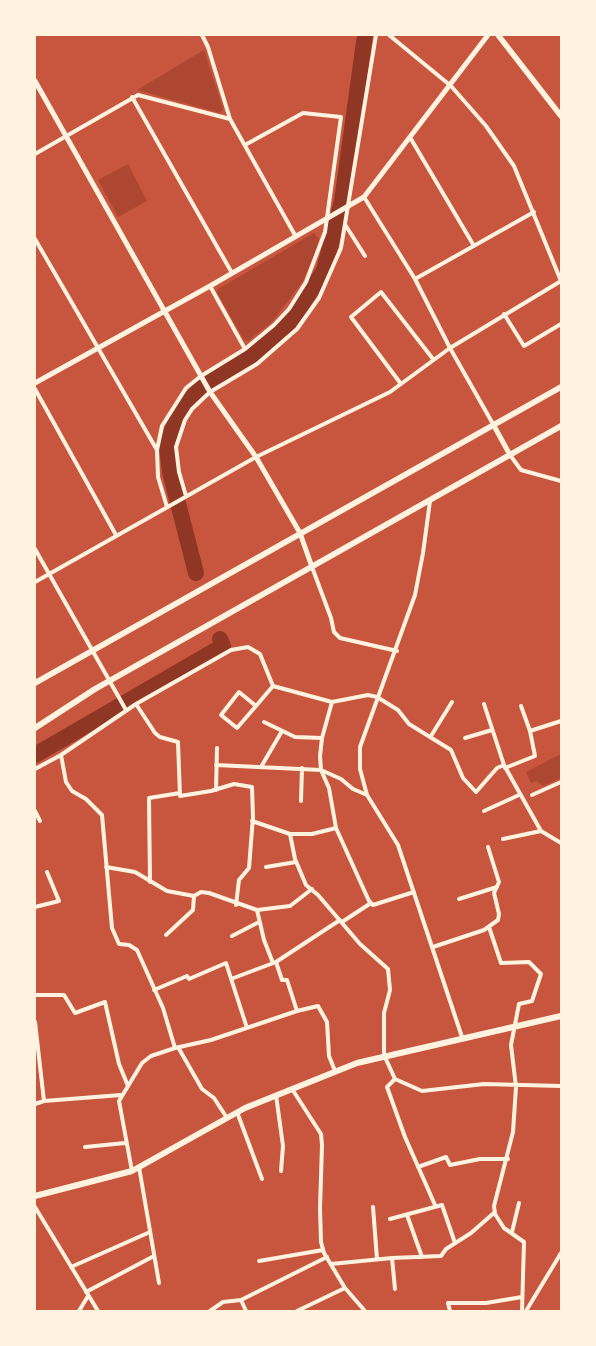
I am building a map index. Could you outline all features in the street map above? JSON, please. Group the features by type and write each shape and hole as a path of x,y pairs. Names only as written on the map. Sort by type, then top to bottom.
{"main road":[{"path":"498,35 561,116"},
{"path":"35,683 561,387"},
{"path":"35,728 110,681 561,426"},
{"path":"35,1196 132,1171 237,1112 336,1071 384,1055 561,1016"}],"street":[{"path":"202,35 208,47 230,119 296,237"},
{"path":"185,497 176,447 185,420 208,390 257,364 296,329 319,298 341,248 350,206 376,35"},
{"path":"389,35 451,86 486,126 514,166 534,212 561,288"},
{"path":"35,383 210,286 364,197 451,86 488,35"},
{"path":"35,81 208,390 256,456 300,534 331,618 334,632 340,638 397,651"},
{"path":"35,154 138,95 230,119"},
{"path":"132,98 232,273"},
{"path":"168,507 158,476 157,450 162,426 172,407 186,388 245,349 274,325 289,309 306,282 316,260 330,217 341,117 303,113 245,145"},
{"path":"410,139 474,246"},
{"path":"364,197 415,279 450,348 517,468 561,481"},
{"path":"415,279 534,212"},
{"path":"346,226 365,256"},
{"path":"35,239 157,450"},
{"path":"35,582 256,456 390,392 450,348 560,282"},
{"path":"210,286 245,349"},
{"path":"401,384 351,317 381,292 433,359"},
{"path":"504,314 524,346 561,324"},
{"path":"35,390 116,535"},
{"path":"430,501 418,580 397,651 377,697 360,747 360,769 367,794 398,844 462,1037"},
{"path":"35,549 125,708"},
{"path":"35,769 60,755 125,708 136,704 231,650 248,647 260,654 273,686"},
{"path":"273,686 332,702 368,695 377,697 398,710 409,724 431,736 450,750 463,778 476,792 497,768 535,756 530,731 521,706"},
{"path":"256,706 239,692 221,715 237,728 256,706 273,686"},
{"path":"332,702 322,738 321,770 329,788 336,828 371,903"},
{"path":"431,736 452,702"},
{"path":"136,704 155,733 160,737 178,742 180,796 216,790 234,784 252,787 249,868 240,880 236,904"},
{"path":"484,704 505,766 520,795 541,831 561,844"},
{"path":"530,731 561,721"},
{"path":"264,722 294,738 322,738"},
{"path":"465,738 492,730"},
{"path":"260,767 282,731"},
{"path":"216,748 216,790"},
{"path":"60,755 66,782 72,791 86,799 102,815 112,928 118,944 129,945 137,950 163,1008 177,1047 202,1089 214,1098 227,1118"},
{"path":"216,765 321,770 341,779 353,789 367,794"},
{"path":"301,801 302,768"},
{"path":"532,794 561,782"},
{"path":"150,882 149,798 180,793"},
{"path":"484,811 520,795"},
{"path":"35,810 40,821"},
{"path":"252,821 290,834 312,834 336,828"},
{"path":"503,839 541,831"},
{"path":"290,834 296,862 306,885 312,889 360,944 388,969 390,990 384,1013 384,1055 395,1079 422,1092 484,1084 516,1087 561,1086"},
{"path":"433,947 489,927 498,920 499,914 494,893 499,882 488,847"},
{"path":"266,867 296,862"},
{"path":"106,867 135,872 167,892 194,896 201,892 209,893 257,910 290,906 312,889"},
{"path":"35,907 59,901 47,872"},
{"path":"459,899 497,887"},
{"path":"231,979 274,962 371,903 373,905 414,892"},
{"path":"166,935 193,910 194,896"},
{"path":"257,910 259,922 274,962 282,980 287,980 297,1011"},
{"path":"232,936 259,922"},
{"path":"489,927 501,962 530,962 541,974 532,1002 519,1004 511,1055 516,1087 513,1132 508,1159 494,1206 495,1212 504,1228 522,1238 525,1248 522,1297 524,1311"},
{"path":"154,990 187,976 189,979 226,963 247,1028"},
{"path":"35,995 64,995 75,1013 105,1002 119,1064 128,1086"},
{"path":"132,1171 125,1143 119,1101 147,1060 177,1047 211,1040 297,1011 318,1006 327,1022 329,1056 336,1071"},
{"path":"35,1022 44,1101"},
{"path":"395,1079 388,1087 405,1138 435,1205"},
{"path":"292,1089 321,1134 320,1208 323,1250 344,1288 365,1311"},
{"path":"276,1095 283,1146 281,1171"},
{"path":"35,1104 44,1101 121,1096"},
{"path":"237,1112 262,1180"},
{"path":"85,1147 125,1143"},
{"path":"418,1167 446,1157 450,1165 480,1159 508,1159"},
{"path":"139,1167 159,1283"},
{"path":"512,1232 519,1202"},
{"path":"390,1219 435,1205 442,1205 455,1243"},
{"path":"35,1207 98,1311"},
{"path":"373,1207 377,1259"},
{"path":"331,1264 377,1259 442,1256 446,1249 470,1233 495,1212"},
{"path":"407,1215 422,1257"},
{"path":"71,1268 150,1232"},
{"path":"260,1261 323,1250"},
{"path":"524,1311 561,1254"},
{"path":"79,1311 87,1294 154,1256"},
{"path":"210,1311 223,1302 242,1300 327,1257"},
{"path":"392,1258 395,1289"},
{"path":"296,1311 344,1288"},
{"path":"450,1311 448,1303 486,1303 522,1297"},
{"path":"242,1300 246,1311"}],"shaded area":[{"path":"204,50 223,109 220,113 137,90"},
{"path":"128,164 147,201 118,217 98,180"},
{"path":"314,233 319,238 317,248 303,281 272,322 248,341 244,340 217,293 218,289"},
{"path":"561,754 561,778 543,786 537,781 531,783 526,772"}],"waterway":[{"path":"196,573 170,472 167,448 172,430 184,406 200,389 256,353 293,319 324,270 342,201 365,35"},
{"path":"35,755 223,646 220,639"}]}
